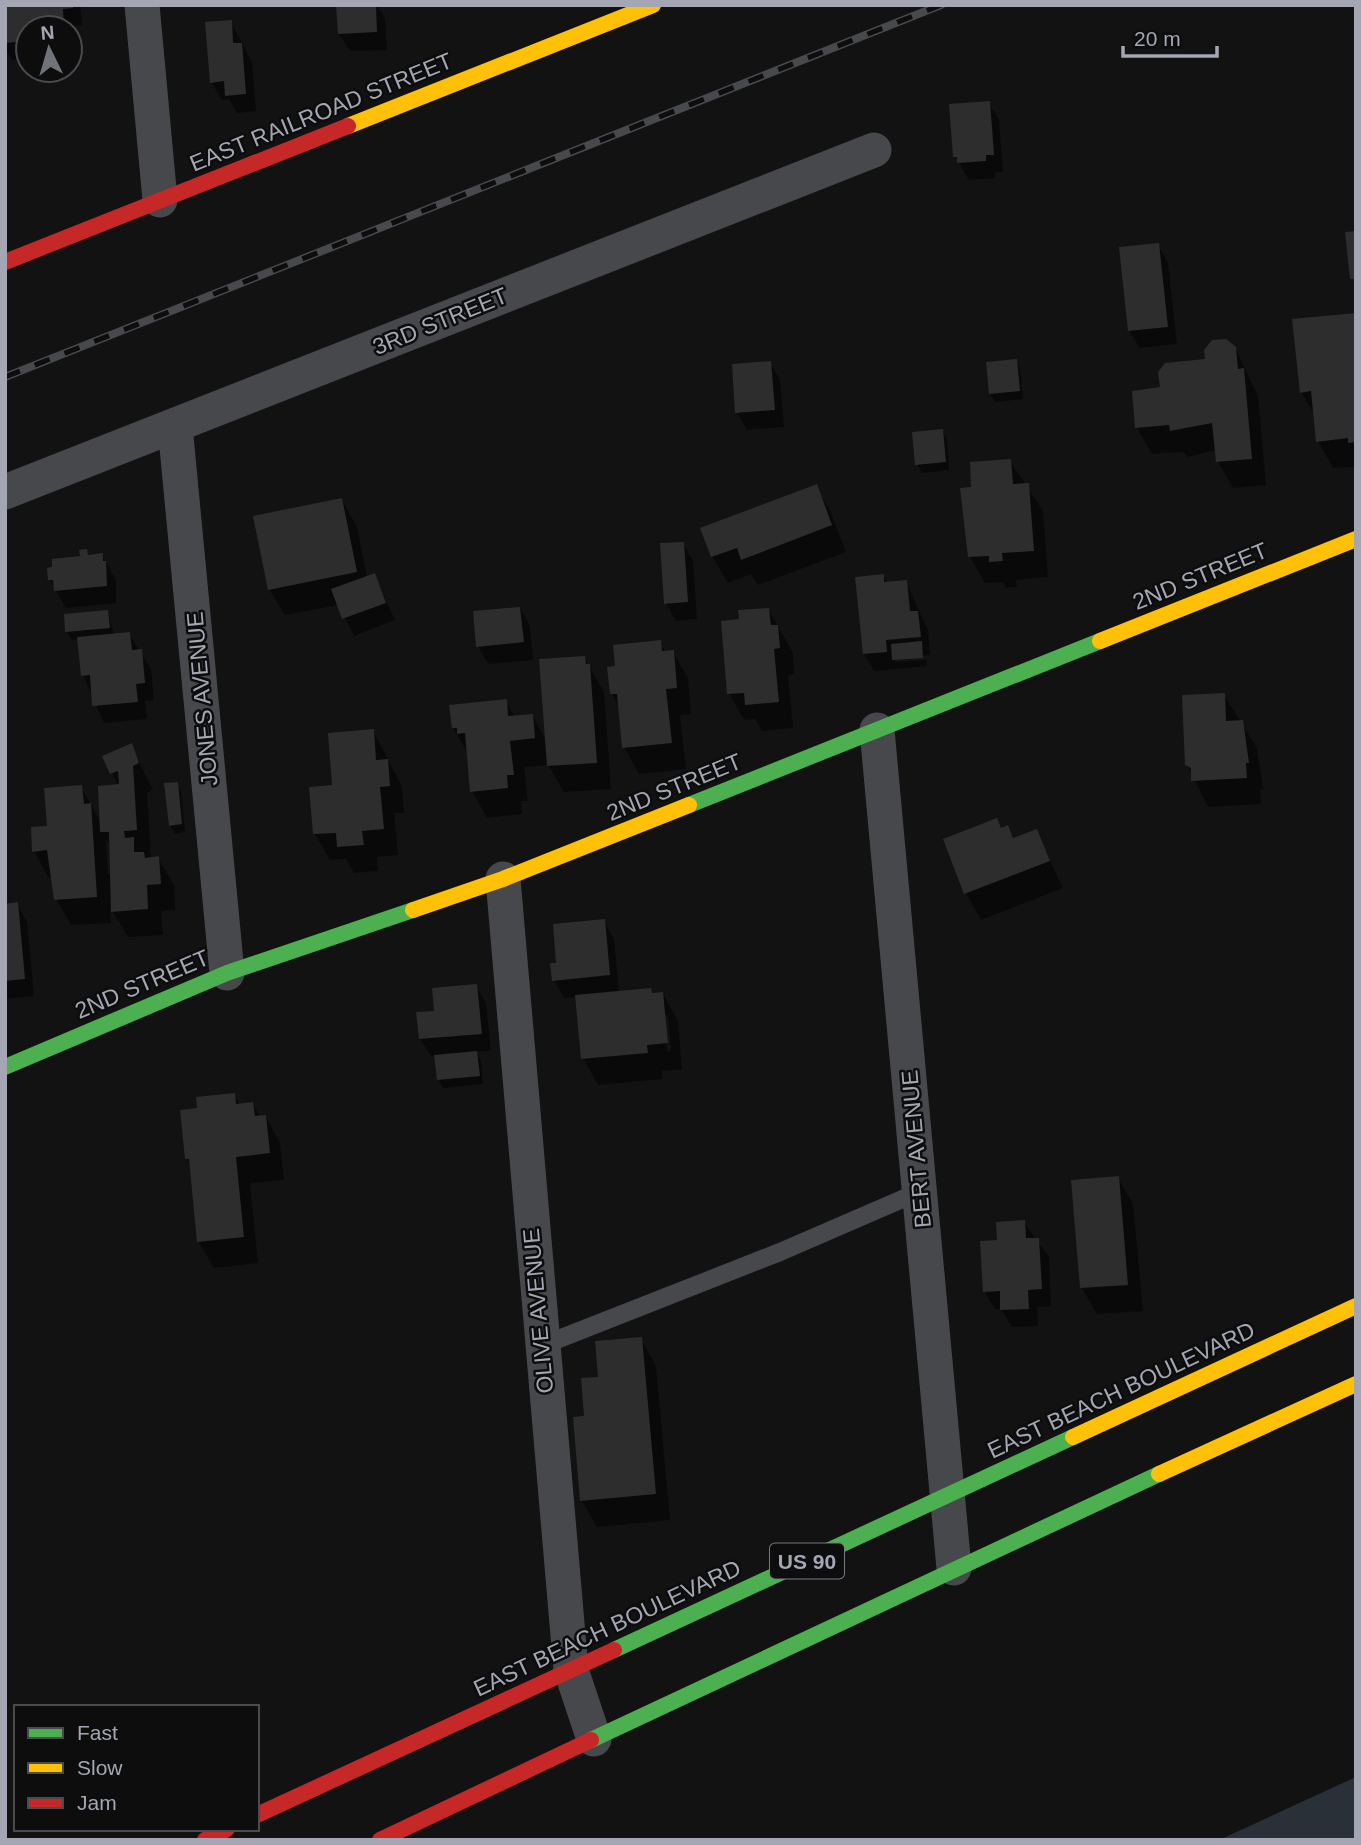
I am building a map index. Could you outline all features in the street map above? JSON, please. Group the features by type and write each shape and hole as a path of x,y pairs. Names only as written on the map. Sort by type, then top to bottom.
{"main road":[{"name":"EAST RAILROAD STREET","path":"5,261 653,5"},
{"name":"2ND STREET","path":"5,1067 228,973 503,879 1356,539"},
{"name":"EAST BEACH BOULEVARD","path":"259,1814 1356,1306"},
{"path":"380,1840 954,1568 1356,1384"},
{"path":"205,1840 223,1831"}],"street":[{"path":"142,5 160,200"},
{"name":"3RD STREET","path":"5,492 874,150"},
{"name":"JONES AVENUE","path":"175,426 228,973"},
{"name":"BERT AVENUE","path":"877,730 954,1568"},
{"name":"OLIVE AVENUE","path":"503,879 541,1346 571,1670 594,1739"}],"lane":[{"path":"541,1346 780,1252 920,1191"}],"shaded area":[{"path":"1356,1777 1356,1840 1219,1840"}],"building":[{"path":"7,5 73,5 73,8 63,9 63,14 14,14 14,42 5,43"},
{"path":"336,5 376,5 377,32 338,34"},
{"path":"232,20 233,43 242,43 246,94 225,96 224,81 210,83 205,22"},
{"path":"990,101 994,155 986,155 986,161 957,163 957,157 953,157 949,104"},
{"path":"1356,231 1356,279 1350,279 1345,232"},
{"path":"1159,243 1168,327 1128,331 1119,247"},
{"path":"1356,313 1356,442 1348,443 1348,438 1316,442 1311,391 1300,393 1292,319"},
{"path":"1226,339 1236,347 1238,369 1244,368 1252,459 1216,462 1212,423 1170,431 1169,425 1135,428 1132,391 1160,387 1158,372 1165,363 1205,359 1204,350 1212,340"},
{"path":"1017,359 1020,391 989,394 986,362"},
{"path":"771,361 775,410 735,413 732,364"},
{"path":"943,429 946,462 915,465 912,432"},
{"path":"1011,459 1013,484 1029,483 1034,551 1002,553 1003,561 989,562 989,556 968,557 960,488 971,487 970,462"},
{"path":"817,484 832,525 741,560 737,548 711,557 700,528"},
{"path":"342,498 357,572 268,590 253,516"},
{"path":"684,542 688,602 664,604 660,543"},
{"path":"87,549 88,555 103,553 107,586 54,591 53,580 48,580 47,568 52,567 52,559 80,556 79,550"},
{"path":"375,573 386,603 342,619 331,589"},
{"path":"884,574 884,582 907,580 910,611 918,611 921,637 886,640 887,652 863,654 855,577"},
{"path":"520,607 524,642 476,647 473,611"},
{"path":"769,608 771,625 778,625 780,648 774,649 779,702 745,705 744,693 727,694 721,621 739,619 738,610"},
{"path":"108,610 110,628 65,632 64,614"},
{"path":"130,632 132,650 142,649 145,683 136,684 138,702 92,706 90,675 81,676 77,637"},
{"path":"661,640 662,651 674,650 677,688 666,689 672,743 622,748 617,694 610,694 607,667 615,666 613,645"},
{"path":"922,641 923,658 892,660 891,644"},
{"path":"585,656 586,664 590,664 597,763 547,766 539,659"},
{"path":"1225,693 1226,721 1243,720 1249,763 1246,763 1247,778 1191,781 1191,768 1185,765 1182,695"},
{"path":"507,699 508,716 533,714 535,738 510,741 514,775 507,775 508,788 470,792 465,733 457,734 457,728 452,728 449,705"},
{"path":"374,729 376,760 388,759 390,786 380,787 384,829 362,831 364,845 337,847 336,833 313,834 309,787 332,785 328,733"},
{"path":"132,743 139,763 133,766 137,830 124,831 125,838 134,837 134,852 144,852 145,858 159,856 161,884 147,885 148,909 111,912 109,832 100,832 98,786 119,784 118,771 110,774 102,756"},
{"path":"178,782 182,824 169,826 164,783"},
{"path":"82,785 84,804 91,803 97,897 54,900 47,850 32,852 31,827 47,826 44,788"},
{"path":"997,818 1001,828 1008,825 1013,838 1037,829 1050,861 964,894 943,839"},
{"path":"18,902 25,979 5,981 5,904"},
{"path":"605,919 610,975 552,981 550,963 556,963 553,924"},
{"path":"477,984 482,1034 419,1039 416,1012 434,1011 432,988"},
{"path":"651,988 652,993 663,992 668,1043 647,1045 648,1053 581,1059 575,995"},
{"path":"477,1051 480,1076 437,1080 434,1055"},
{"path":"235,1093 236,1104 253,1102 255,1116 266,1115 270,1153 236,1157 244,1237 197,1242 189,1159 185,1159 180,1110 197,1108 196,1097"},
{"path":"1119,1176 1128,1285 1080,1288 1071,1180"},
{"path":"1025,1220 1026,1238 1039,1238 1042,1289 1028,1290 1029,1309 1000,1310 1000,1291 983,1292 980,1241 997,1240 996,1222"},
{"path":"642,1337 656,1494 580,1501 573,1417 584,1416 581,1378 598,1377 595,1341"}],"railway":[{"path":"5,377 941,5"}],"traffic: fast":[{"path":"689,805 1100,641"},
{"path":"5,1067 227,973 413,910"},
{"path":"614,1650 1073,1437"},
{"path":"591,1740 1159,1474"}],"traffic: slow":[{"path":"348,126 653,5"},
{"path":"1100,641 1356,539"},
{"path":"413,910 503,879 689,805"},
{"path":"1073,1437 1356,1306"},
{"path":"1159,1474 1356,1384"}],"traffic: jam":[{"path":"5,262 348,126"},
{"path":"259,1814 614,1650"},
{"path":"380,1840 591,1740"},
{"path":"205,1840 223,1831"}]}
